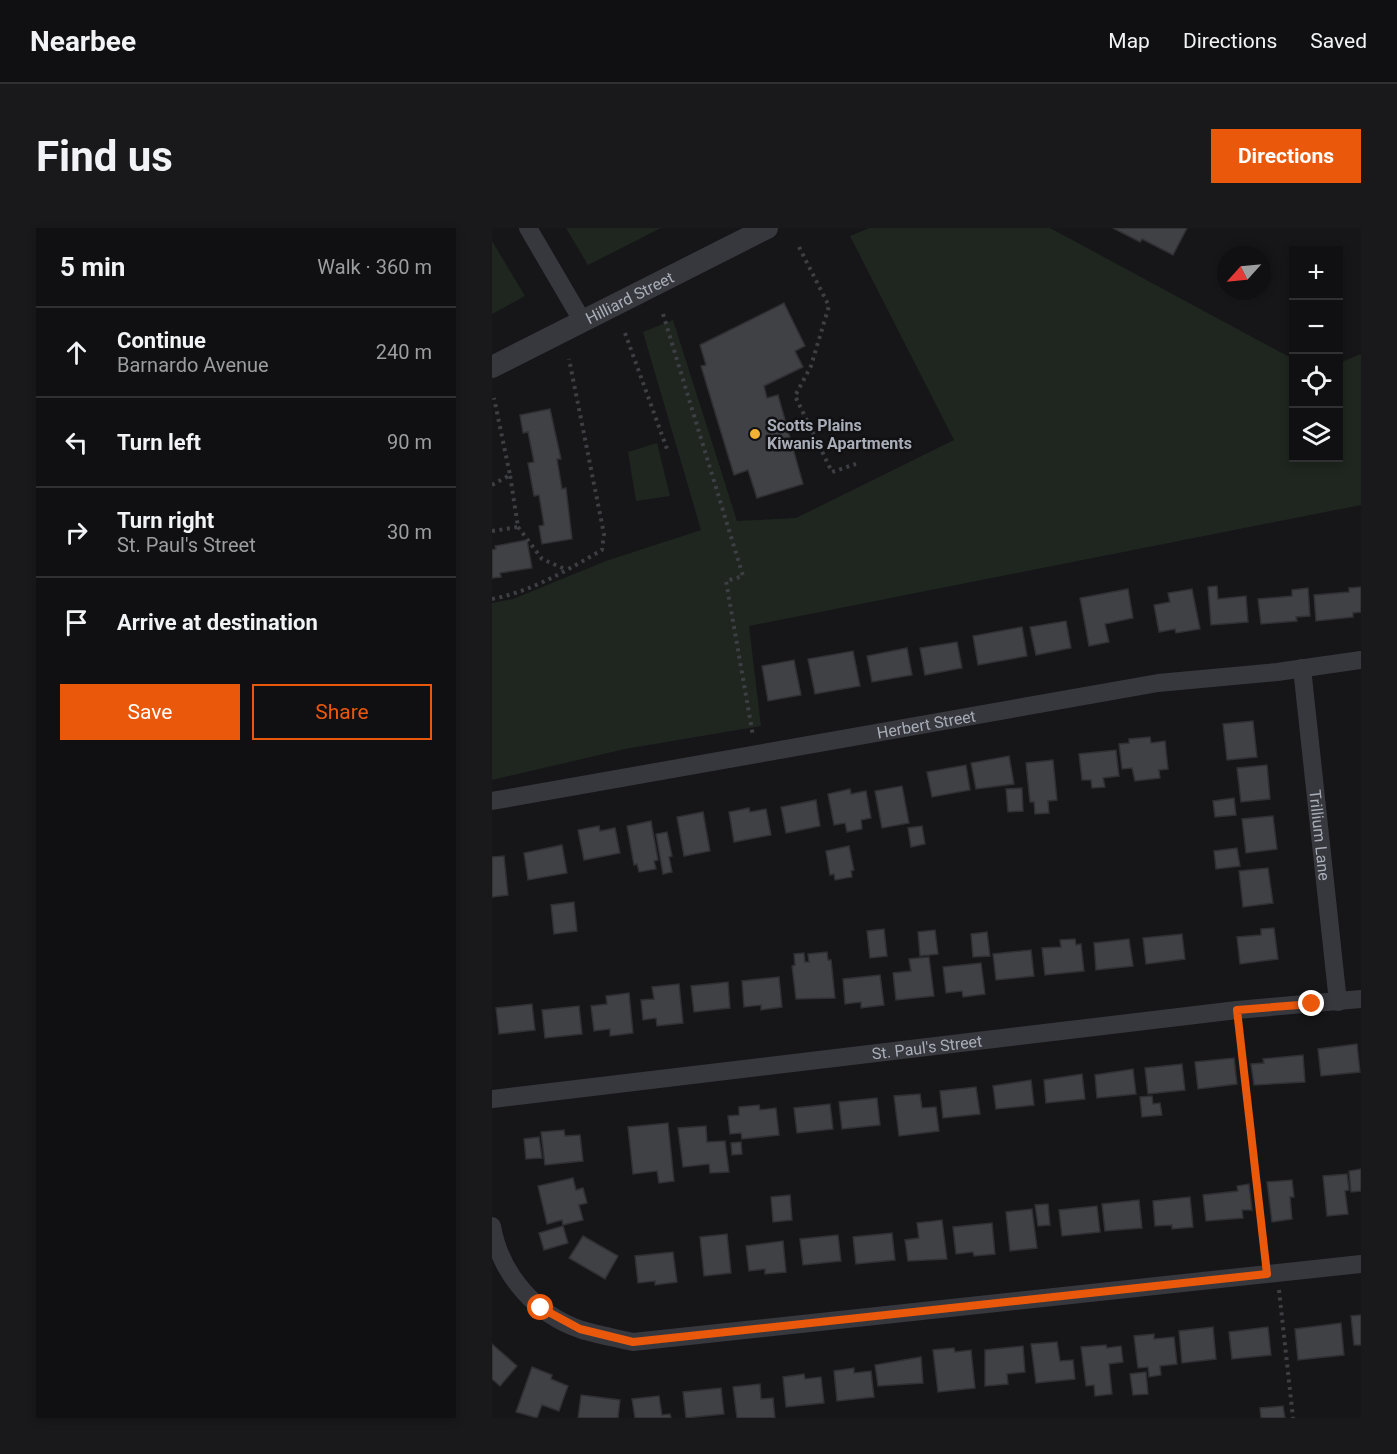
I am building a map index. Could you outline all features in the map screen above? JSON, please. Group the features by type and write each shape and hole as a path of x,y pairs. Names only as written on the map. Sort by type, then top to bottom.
{"street":[{"path":"528,228 583,322"},
{"name":"Hilliard Street","path":"492,367 767,228"},
{"name":"Herbert Street","path":"492,801 1158,684 1361,660"},
{"name":"Trillium Lane","path":"1302,668 1338,1002"},
{"name":"St. Paul's Street","path":"492,1099 1237,1010 1361,999"},
{"path":"492,1226 495,1241 512,1279 541,1308 580,1329 633,1342 1361,1264"}],"path":[{"path":"799,248 829,306 812,366 795,396 832,472 856,464"},
{"path":"663,314 743,576 726,581 756,754"},
{"path":"625,333 667,449"},
{"path":"492,599 515,595 602,550 604,534 569,359"},
{"path":"494,398 518,526 542,559 567,570"},
{"path":"492,485 510,475"},
{"path":"492,531 518,526"},
{"path":"1237,1010 1293,1418"}],"shaded area":[{"path":"566,228 661,228 588,265"},
{"path":"869,228 1050,228 1289,357 1289,462 1343,462 1343,361 1361,354 1361,505 749,626 761,726 625,749 492,780 492,603 513,599 606,561 701,530 643,332 673,320 737,521 796,518 954,440 850,236"},
{"path":"492,241 525,296 492,314"},
{"path":"657,443 670,496 636,501 628,452"}],"building":[{"path":"1113,228 1187,228 1173,255 1142,239 1140,242"},
{"name":"Scotts Plains Kiwanis Apartments","path":"784,303 805,346 795,351 803,367 764,386 767,398 778,395 803,484 757,498 748,470 734,475 701,366 706,365 700,345"},
{"path":"550,409 561,459 557,459 562,489 566,488 572,539 542,544 539,526 544,525 539,495 534,496 528,463 534,462 528,432 523,433 520,415"},
{"path":"527,540 532,568 500,573 501,577 492,578 492,550 496,549 495,546"},
{"path":"1217,586 1218,599 1246,596 1248,622 1211,625 1208,587"},
{"path":"1361,587 1361,612 1353,613 1353,617 1316,621 1314,595 1349,592 1349,588"},
{"path":"1308,588 1310,616 1296,617 1297,621 1261,624 1258,599 1292,596 1292,590"},
{"path":"1128,589 1133,618 1105,624 1109,642 1089,646 1080,598"},
{"path":"1192,589 1200,629 1176,633 1175,629 1159,632 1154,605 1170,602 1168,593"},
{"path":"1066,621 1071,648 1036,655 1030,627"},
{"path":"1022,627 1027,656 978,665 973,636"},
{"path":"957,642 962,668 925,675 920,648"},
{"path":"907,648 912,675 872,682 867,656"},
{"path":"853,651 860,686 815,694 808,659"},
{"path":"794,660 801,695 768,701 762,666"},
{"path":"1253,721 1257,757 1227,760 1223,724"},
{"path":"1150,737 1151,743 1165,741 1168,769 1159,770 1160,778 1135,781 1132,768 1122,769 1119,744 1129,743 1129,739"},
{"path":"1116,750 1119,776 1103,778 1105,787 1092,788 1091,780 1082,780 1079,754"},
{"path":"1009,756 1014,784 976,789 971,763"},
{"path":"1053,760 1057,800 1048,801 1049,813 1035,814 1034,802 1030,802 1026,763"},
{"path":"966,765 970,790 932,797 927,772"},
{"path":"1267,765 1270,799 1241,802 1237,768"},
{"path":"902,786 909,823 882,828 875,791"},
{"path":"1022,788 1023,811 1008,812 1006,789"},
{"path":"850,789 851,794 866,791 871,818 861,820 862,829 847,832 845,823 834,825 828,794"},
{"path":"1234,798 1236,815 1215,817 1213,801"},
{"path":"816,800 820,826 786,833 781,807"},
{"path":"749,808 750,812 766,809 771,835 734,842 729,812"},
{"path":"703,812 710,851 684,856 677,817"},
{"path":"1273,816 1277,849 1246,853 1242,819"},
{"path":"651,821 658,860 654,861 656,869 639,872 637,864 634,865 627,826"},
{"path":"599,826 600,831 615,828 620,853 584,860 578,830"},
{"path":"922,826 925,844 911,847 908,828"},
{"path":"667,832 672,856 669,857 672,872 663,874 656,834"},
{"path":"562,845 567,873 528,880 524,853"},
{"path":"849,846 854,870 851,871 852,877 835,880 834,874 830,875 826,851"},
{"path":"1237,848 1240,866 1216,869 1214,851"},
{"path":"504,856 508,895 492,897 492,857"},
{"path":"1268,868 1273,903 1243,907 1239,871"},
{"path":"574,902 577,931 554,934 551,905"},
{"path":"1274,928 1278,959 1240,964 1237,937 1261,935 1261,929"},
{"path":"884,929 887,956 870,958 867,931"},
{"path":"935,930 938,954 920,956 918,932"},
{"path":"987,932 990,956 973,957 971,934"},
{"path":"1182,934 1185,959 1146,964 1143,938"},
{"path":"1075,939 1076,945 1081,944 1084,971 1045,975 1042,948 1061,947 1060,940"},
{"path":"1129,939 1133,966 1096,970 1094,943"},
{"path":"1031,950 1034,976 996,980 993,954"},
{"path":"827,952 828,960 831,960 835,998 796,999 792,966 795,965 794,954 804,953 805,962 809,962 808,954"},
{"path":"929,957 934,996 896,1000 893,973 911,971 909,959"},
{"path":"981,963 985,994 963,997 962,991 946,993 943,967"},
{"path":"880,975 884,1005 861,1008 861,1002 845,1004 843,979"},
{"path":"779,977 782,1007 761,1010 761,1005 744,1007 742,981"},
{"path":"728,982 730,1008 694,1012 691,986"},
{"path":"679,984 683,1023 657,1026 656,1018 643,1020 641,1000 654,999 652,987"},
{"path":"629,993 633,1033 610,1036 610,1029 594,1031 591,1006 607,1004 606,996"},
{"path":"532,1004 535,1030 499,1034 496,1008"},
{"path":"579,1006 582,1034 545,1038 542,1010"},
{"path":"1357,1044 1360,1072 1321,1076 1318,1049"},
{"path":"1303,1055 1305,1082 1254,1085 1251,1064 1264,1063 1263,1059"},
{"path":"1234,1058 1237,1084 1198,1089 1195,1062"},
{"path":"1182,1064 1185,1090 1148,1094 1145,1068"},
{"path":"1133,1069 1136,1094 1097,1098 1095,1075"},
{"path":"1082,1074 1085,1099 1046,1103 1044,1080"},
{"path":"1031,1080 1034,1105 996,1109 993,1086"},
{"path":"976,1087 980,1114 943,1118 940,1091"},
{"path":"920,1094 922,1108 936,1107 939,1131 899,1136 894,1096"},
{"path":"1152,1096 1153,1104 1160,1103 1162,1115 1142,1117 1140,1097"},
{"path":"877,1098 880,1125 842,1129 839,1102"},
{"path":"830,1104 833,1129 797,1133 794,1108"},
{"path":"759,1105 760,1110 776,1108 779,1135 742,1139 741,1133 730,1134 728,1116 739,1115 739,1107"},
{"path":"668,1123 674,1181 659,1183 657,1171 633,1174 628,1127"},
{"path":"706,1126 707,1142 725,1141 729,1172 710,1173 709,1164 683,1167 678,1128"},
{"path":"564,1130 565,1136 580,1135 583,1161 545,1165 541,1132"},
{"path":"539,1137 542,1158 526,1159 524,1139"},
{"path":"741,1142 742,1154 732,1155 731,1143"},
{"path":"1361,1169 1361,1191 1351,1192 1349,1171"},
{"path":"1347,1174 1349,1190 1345,1191 1348,1214 1327,1216 1323,1176"},
{"path":"573,1178 576,1190 583,1188 587,1203 579,1205 583,1220 563,1225 562,1220 547,1224 538,1186"},
{"path":"1292,1180 1294,1197 1290,1197 1292,1219 1272,1222 1267,1182"},
{"path":"1249,1184 1252,1210 1242,1210 1243,1218 1206,1221 1203,1195 1238,1191 1237,1186"},
{"path":"790,1195 792,1220 773,1222 771,1197"},
{"path":"1190,1197 1193,1227 1172,1229 1172,1225 1155,1226 1153,1201"},
{"path":"1139,1200 1142,1228 1105,1231 1102,1204"},
{"path":"1048,1204 1050,1225 1038,1226 1035,1205"},
{"path":"1097,1206 1100,1232 1062,1236 1059,1210"},
{"path":"1032,1209 1037,1248 1010,1251 1006,1212"},
{"path":"942,1220 947,1259 908,1261 905,1240 919,1238 917,1223"},
{"path":"992,1223 995,1254 974,1256 973,1252 956,1254 953,1227"},
{"path":"563,1226 568,1243 544,1250 539,1233"},
{"path":"892,1233 895,1260 856,1264 853,1237"},
{"path":"727,1234 731,1273 704,1276 700,1237"},
{"path":"838,1235 841,1261 803,1265 800,1239"},
{"path":"583,1236 618,1256 605,1279 569,1258"},
{"path":"783,1241 786,1272 765,1274 765,1269 749,1271 746,1246"},
{"path":"673,1252 677,1282 655,1285 655,1281 638,1283 635,1256"},
{"path":"1361,1315 1361,1345 1354,1345 1351,1316"},
{"path":"1341,1323 1344,1355 1298,1360 1295,1329"},
{"path":"1213,1327 1216,1359 1182,1363 1179,1331"},
{"path":"1268,1327 1271,1355 1232,1359 1229,1332"},
{"path":"1154,1334 1154,1339 1174,1337 1177,1364 1160,1366 1161,1375 1149,1377 1148,1367 1138,1368 1134,1336"},
{"path":"1057,1342 1060,1361 1073,1360 1075,1379 1036,1383 1031,1344"},
{"path":"492,1344 517,1366 500,1386 492,1379"},
{"path":"1106,1345 1107,1348 1121,1346 1123,1362 1109,1364 1112,1394 1095,1396 1094,1385 1086,1386 1081,1347"},
{"path":"1023,1346 1025,1372 1007,1374 1008,1384 985,1386 985,1350"},
{"path":"954,1348 955,1352 971,1350 975,1388 938,1392 933,1350"},
{"path":"921,1357 923,1383 878,1386 875,1365"},
{"path":"532,1367 552,1375 551,1379 568,1386 559,1411 542,1405 537,1418 516,1412"},
{"path":"854,1368 854,1373 871,1371 874,1397 837,1401 834,1371"},
{"path":"1146,1372 1148,1394 1133,1395 1130,1374"},
{"path":"804,1374 805,1379 821,1377 824,1403 786,1407 783,1377"},
{"path":"760,1384 761,1399 773,1398 775,1418 737,1418 733,1387"},
{"path":"721,1388 724,1414 686,1418 683,1392"},
{"path":"581,1395 620,1400 618,1418 578,1418"},
{"path":"659,1396 662,1415 670,1414 671,1418 635,1418 632,1399"},
{"path":"1283,1406 1285,1418 1261,1418 1260,1408"}],"place":[{"name":"Scotts Plains Kiwanis Apartments","path":"755,434"}],"route":[{"path":"541,1308 580,1329 633,1342 1267,1274 1237,1010 1312,1004"}]}
